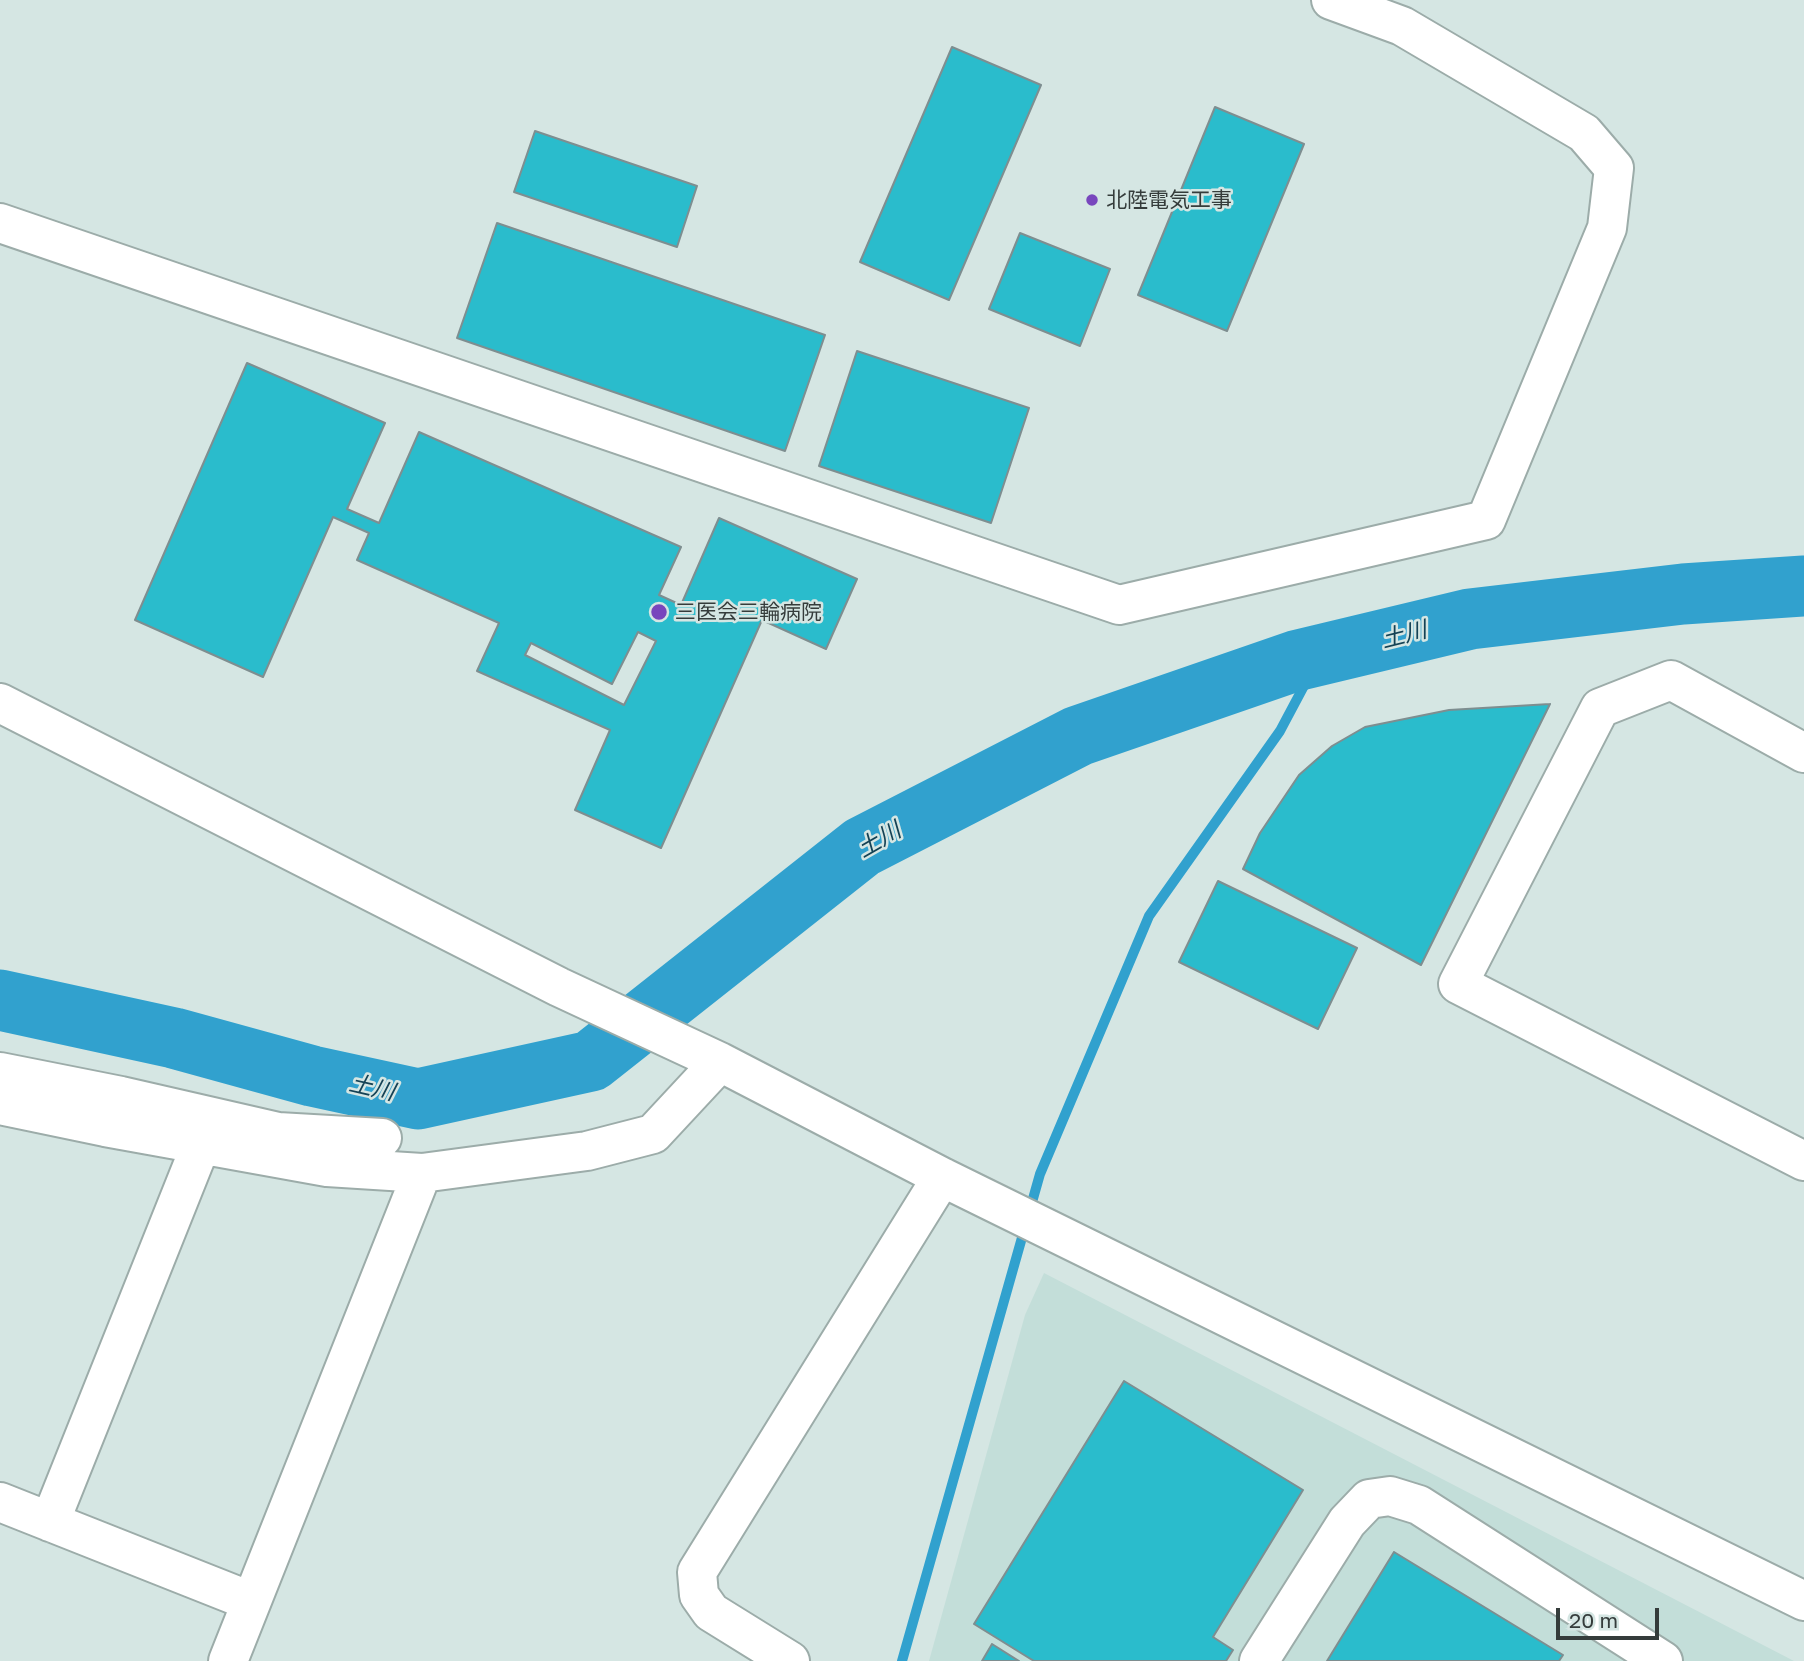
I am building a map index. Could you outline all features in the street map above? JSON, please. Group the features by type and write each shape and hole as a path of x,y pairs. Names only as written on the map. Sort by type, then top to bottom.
{"street":[{"path":"0,223 1119,605 1486,520 1607,228 1614,169 1584,133 1402,26 1331,0"},
{"path":"1804,753 1671,680 1600,708 1458,984 1804,1161"},
{"path":"0,703 559,987 720,1062 942,1177 1804,1601"},
{"path":"0,1105 327,1167 422,1173 587,1151 653,1134 720,1062"},
{"path":"0,1072 278,1132 382,1138"},
{"path":"50,1522 202,1142"},
{"path":"228,1661 422,1173"},
{"path":"790,1661 711,1612 699,1595 697,1572 942,1177"},
{"path":"1259,1661 1347,1522 1369,1499 1390,1496 1419,1505 1641,1655"},
{"path":"0,1502 250,1601"}],"shaded area":[{"path":"1044,1273 1794,1661 929,1661 1025,1315"}],"building":[{"path":"952,47 1041,85 949,300 860,262"},
{"path":"1215,107 1304,144 1227,331 1138,295"},
{"path":"535,131 697,186 677,247 514,192"},
{"path":"497,223 825,335 785,451 457,338"},
{"path":"1020,233 1110,269 1080,346 989,309"},
{"path":"857,351 1029,408 991,523 819,466"},
{"name":"三医会三輪病院","path":"247,363 385,423 347,509 379,523 419,432 681,547 659,595 681,605 719,518 857,579 826,649 762,620 661,848 575,810 610,730 477,671 499,623 357,560 369,533 333,517 263,677 135,620","holes":["638,632 656,641 624,705 525,655 531,643 612,684"]},
{"path":"1550,704 1421,965 1243,869 1260,833 1299,775 1332,746 1365,727 1449,710"},
{"path":"1218,881 1357,948 1318,1029 1179,962"},
{"path":"1124,1381 1303,1490 1213,1637 1233,1650 1226,1661 1034,1661 974,1624"},
{"path":"1394,1552 1563,1655 1559,1661 1327,1661"},
{"path":"992,1644 1019,1661 982,1661"}],"waterway":[{"name":"土川","path":"0,1000 174,1038 312,1076 418,1099 591,1061 862,847 1078,736 1295,661 1470,619 1683,594 1804,586"},
{"path":"902,1661 1040,1174 1149,916 1280,731 1305,684 1316,656"}],"place":[{"name":"北陸電気工事","path":"1092,200"},
{"name":"三医会三輪病院","path":"659,612"}]}
